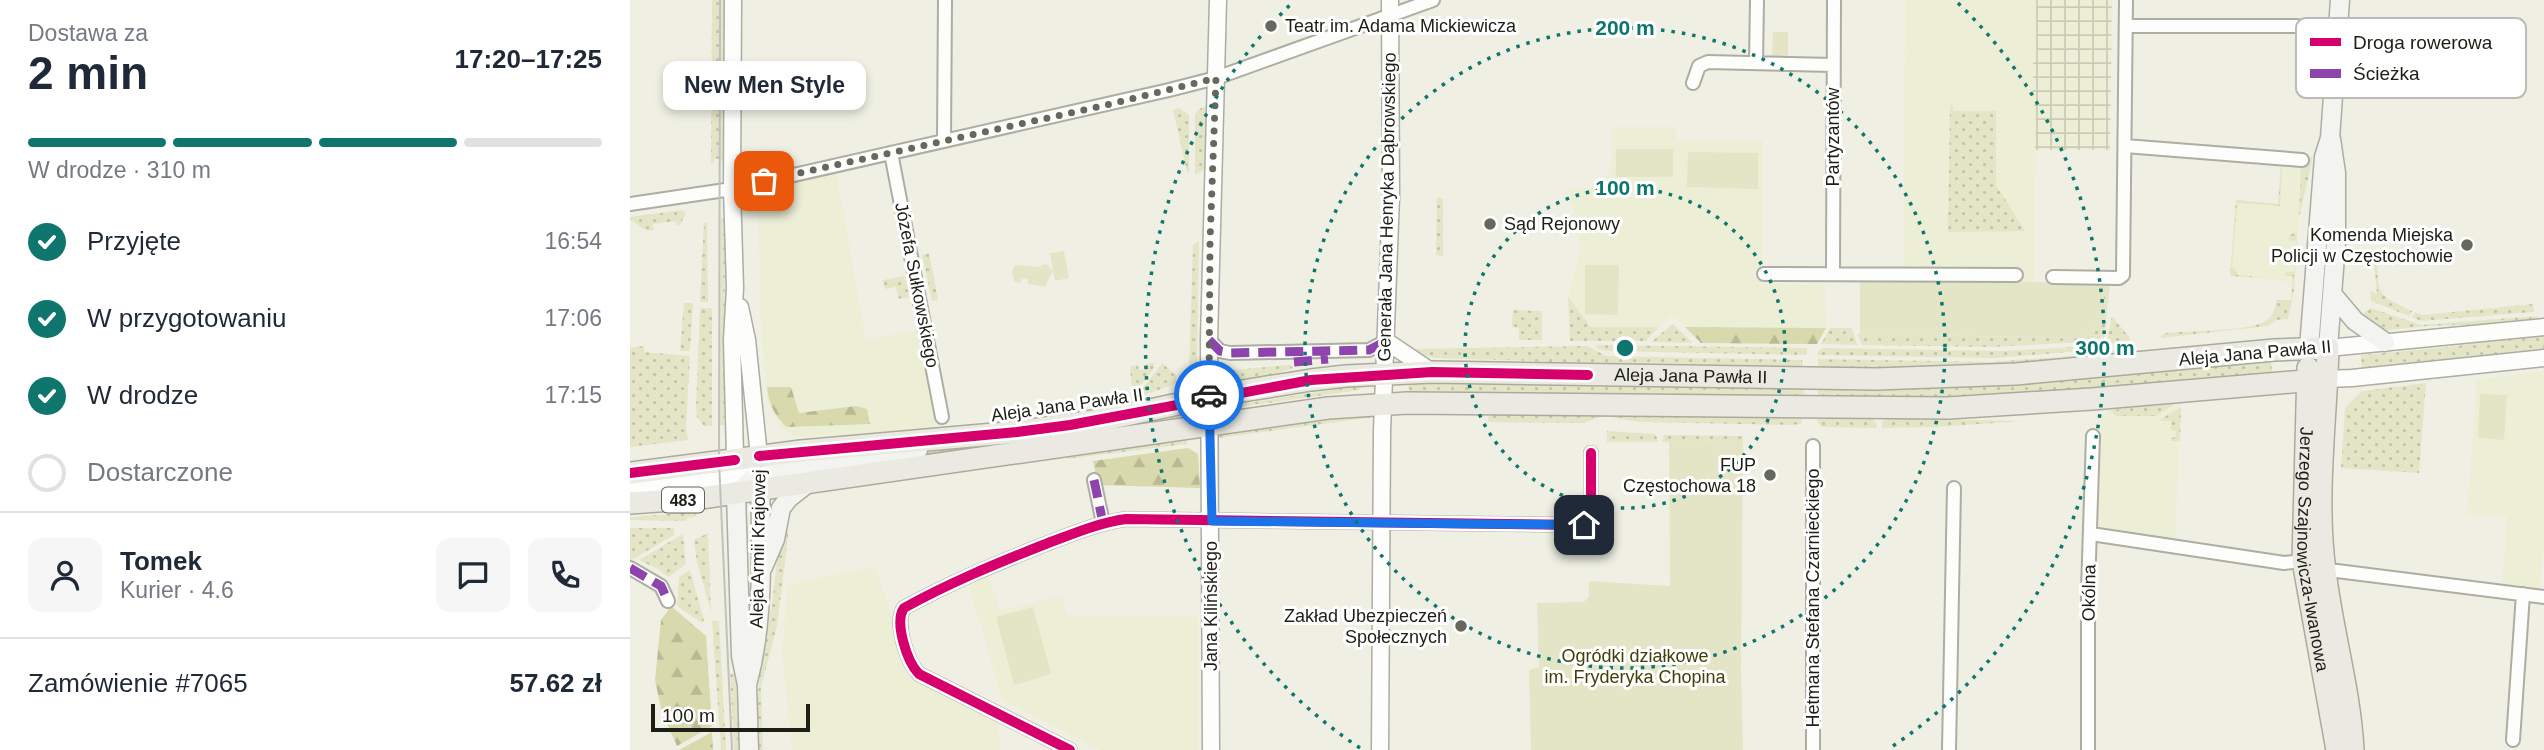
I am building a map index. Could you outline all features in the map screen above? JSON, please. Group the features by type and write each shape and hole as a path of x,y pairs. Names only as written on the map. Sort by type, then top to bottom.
{"main road":[{"path":"2339,18 2340,0"},
{"path":"2319,348 2333,295 2336,173 2330,138 2333,98"},
{"path":"2319,348 2323,157 2330,138"},
{"path":"2333,295 2354,321 2385,342"},
{"name":"Aleja Jana Pawła II","path":"630,473 736,476 760,474 977,435 1107,419 1311,380 1385,374 1432,372 1876,379 2016,374 2319,348"},
{"name":"Jerzego Szajnowicza-Iwanowa","path":"2319,348 2303,561 2337,750"},
{"name":"Aleja Jana Pawła II","path":"630,503 662,503 736,476 760,474 807,484 1328,408 1383,404 1948,408 2118,397 2317,379"},
{"name":"Jerzego Szajnowicza-Iwanowa","path":"2317,379 2325,571 2353,750"},
{"name":"Aleja Armii Krajowej","path":"747,685 757,638 760,474"},
{"name":"Aleja Armii Krajowej","path":"736,476 741,656 747,685 749,750"},
{"path":"760,573 775,539 781,509 789,498 807,484"}],"street":[{"name":"Aleja Armii Krajowej","path":"733,0 732,188 735,288 732,340 736,476"},
{"path":"944,141 945,0"},
{"name":"Jana Kilińskiego","path":"1211,750 1212,521 1209,340 1217,0"},
{"path":"630,204 732,188 1216,78 1390,8 1433,0"},
{"path":"1756,63 1758,0"},
{"name":"Partyzantów","path":"1833,274 1834,0"},
{"path":"2053,277 2119,278 2123,275 2126,0"},
{"name":"Generała Jana Henryka Dąbrowskiego","path":"1380,750 1383,404 1391,197 1390,8"},
{"path":"2126,26 2296,26"},
{"path":"1693,83 1702,63 1833,65"},
{"path":"2125,146 2301,160"},
{"name":"Józefa Sułkowskiego","path":"891,153 942,417"},
{"path":"1763,274 2016,275"},
{"name":"Aleja Armii Krajowej","path":"735,288 747,340 760,474"},
{"name":"Aleja Jana Pawła II","path":"2319,348 2544,327"},
{"path":"1209,340 1220,351 1230,353 1369,350 1386,341 1432,372"},
{"name":"Aleja Jana Pawła II","path":"2317,379 2353,378 2544,358"},
{"name":"Okólna","path":"2088,750 2088,590 2093,436"},
{"name":"Hetmana Stefana Czarnieckiego","path":"1813,446 1813,750"},
{"path":"1070,750 926,678 914,669 908,658 901,627 900,613 904,608 972,573 1103,523 1126,519 1584,525 1591,515 1591,453"},
{"path":"630,491 736,476"},
{"path":"1094,480 1103,523"},
{"path":"1949,750 1954,488"},
{"path":"2091,534 2284,562 2303,561"},
{"path":"630,568 661,586 668,601"},
{"path":"2325,571 2544,597"},
{"path":"2513,740 2524,594"}],"shaded area":[{"path":"1905,0 2036,0 2036,60 2033,63 2033,102 2036,109 2034,282 1904,281"},
{"path":"2036,0 2112,0 2110,150 2035,150 2033,63 2036,60"},
{"path":"1613,127 1676,127 1677,139 1763,141 1763,284 1825,285 1826,328 1685,327 1676,318 1669,317 1659,327 1591,327 1568,297 1580,249 1569,188 1603,189 1612,163"},
{"path":"2281,164 2303,166 2294,282 2230,276 2236,200 2278,204"},
{"path":"836,171 866,340 920,329 938,422 932,430 795,437 778,424 768,403 761,326 758,202 761,195 772,187"},
{"path":"2544,371 2544,543 2539,592 2502,588 2507,517 2467,514 2477,380"},
{"path":"2181,403 2175,542 2103,532 2096,523 2097,417 2110,410"},
{"path":"875,566 911,672 920,683 996,719 1001,750 792,750 782,652 788,585"},
{"path":"988,574 1000,611 1061,596 1068,615 1198,617 1198,750 1100,750 1002,700 968,582"}],"green space":[{"path":"712,0 726,0 725,163 722,163 721,159 714,159 714,163 711,163"},
{"path":"1773,32 1788,32 1788,57 1772,57"},
{"path":"1950,105 1953,105 1953,111 1996,111 1996,185 2025,231 1948,232"},
{"path":"1209,106 1206,164 1203,171 1195,174 1195,114 1201,108"},
{"path":"1179,108 1189,115 1189,172 1173,110"},
{"path":"1616,149 1673,149 1673,177 1616,177"},
{"path":"1688,152 1758,153 1758,189 1687,187"},
{"path":"2312,157 2312,162 2299,218 2301,167 2282,166 2280,206 2237,203 2232,267 2239,275 2264,278 2230,276 2236,200 2278,204 2281,164"},
{"path":"1437,197 1443,199 1443,256 1436,255"},
{"path":"682,210 686,214 679,226 676,221 653,224 654,230 647,231 630,220 630,217"},
{"path":"721,218 725,218 724,425 720,425"},
{"path":"704,223 707,223 708,302 700,302"},
{"path":"2297,232 2294,290 2288,319 2277,320 2268,326 2160,338 2165,333 2245,327 2267,320 2273,313 2277,300 2291,300 2293,276 2285,276 2286,272 2294,272 2296,241 2288,240 2290,235"},
{"path":"1199,241 1197,372 1193,373 1189,371 1193,245"},
{"path":"1064,251 1069,278 1055,281 1050,253"},
{"path":"2373,251 2376,251 2380,290 2390,300 2412,311 2409,316 2371,301 2371,291 2377,294"},
{"path":"929,253 938,300 932,301 922,255"},
{"path":"1046,264 1053,271 1045,287 1028,284 1027,278 1020,283 1014,281 1012,271 1015,265 1037,267"},
{"path":"1585,265 1619,265 1618,315 1585,314"},
{"path":"905,276 909,297 899,299 896,287 885,289 883,280"},
{"path":"1860,280 2108,283 2097,323 2085,338 1860,334"},
{"path":"2108,283 2102,341 1993,347 1862,345 1857,334 2085,338 2097,323"},
{"path":"1568,297 1591,327 1659,327 1646,341 1570,341"},
{"path":"684,303 693,303 690,351 680,351"},
{"path":"2533,304 2534,312 2421,321 2412,317 2415,312 2422,315"},
{"path":"700,308 712,308 712,426 704,426 697,417"},
{"path":"2371,308 2421,325 2538,318 2533,323 2387,330 2361,322 2365,312"},
{"path":"1513,310 1542,311 1542,340 1519,340 1519,328 1512,327"},
{"path":"2112,316 2130,341 2117,345 2107,341"},
{"path":"1673,324 1693,343 1651,342"},
{"path":"1685,327 1826,328 1817,344 1701,343"},
{"path":"1830,328 1852,328 1857,345 1821,344"},
{"path":"2544,333 2544,352 2362,370 2361,355 2450,347"},
{"path":"1595,345 1807,348 1807,355 1608,351 1598,349"},
{"path":"2105,345 2113,347 1994,358 1817,355 1819,350 1824,348 2005,351"},
{"path":"644,346 644,352 690,356 686,427 688,440 630,447 630,348"},
{"path":"1588,346 1606,356 1802,360 1803,369 1573,365 1434,358 1410,351"},
{"path":"2117,349 2121,352 2130,351 2126,355 1928,370 1818,369 1818,359 1992,362 2108,353"},
{"path":"2271,360 2272,373 2064,394 1818,401 1818,387 2025,383"},
{"path":"1154,363 1154,368 1132,394 1130,366 1138,365 1139,370 1146,370 1146,364"},
{"path":"1162,363 1176,375 1176,384 1135,398"},
{"path":"1290,365 1293,368 1264,378 1218,387 1218,377 1233,370"},
{"path":"1408,382 1803,388 1804,400 1409,394"},
{"path":"2426,383 2419,473 2341,468 2345,408 2362,391"},
{"path":"767,387 791,387 799,413 856,406 867,409 870,424 787,427 773,409"},
{"path":"1361,387 1359,390 1233,408 1235,405"},
{"path":"2480,394 2507,395 2504,440 2478,438"},
{"path":"2177,403 2156,416 2116,416 2110,410"},
{"path":"2181,407 2180,441 2171,441 2171,438 2176,437 2176,431 2171,430 2171,421 2158,421"},
{"path":"1183,411 1185,420 800,476 956,447"},
{"path":"1375,412 1375,417 1217,438 1218,432"},
{"path":"1509,412 1802,417 1801,424 1791,425 1640,422 1604,416 1583,423 1488,422 1488,416"},
{"path":"1817,417 1872,418 1877,424 1876,428 1822,427 1817,422"},
{"path":"1887,418 2024,421 1882,428 1882,422"},
{"path":"1607,431 1655,434 1659,442 1607,442"},
{"path":"1664,435 1743,436 1743,441 1662,442"},
{"path":"1188,437 1186,444 1067,459 1073,453"},
{"name":"Ogródki działkowe im. Fryderyka Chopina","path":"1743,441 1743,750 1531,750 1529,670 1539,667 1537,603 1584,602 1589,596 1589,581 1670,586 1669,442"},
{"path":"1188,448 1198,454 1200,488 1098,485 1093,461"},
{"path":"697,512 695,517 687,518 686,521 630,520 630,517"},
{"path":"781,522 788,530 788,537 777,626 761,687 763,750 758,750 757,700 772,605"},
{"path":"630,528 674,528 674,535 630,561"},
{"path":"708,533 711,612 694,542"},
{"path":"683,534 686,564 668,577 639,560"},
{"path":"690,570 704,621 702,623 677,606 679,577"},
{"path":"671,606 706,636 712,726 677,746 662,713 655,680 661,620"},
{"path":"1033,607 1051,674 1014,685 996,617"},
{"path":"712,621 719,621 726,750 721,750"},
{"path":"736,673 739,750 734,750 730,674"},
{"path":"712,732 713,750 679,750"}],"tram line":[{"path":"720,0 719,461 732,750"}],"marked path":[{"path":"1209,340 1220,351 1230,353 1369,350 1386,341"},
{"path":"1294,362 1328,359"},
{"path":"1094,480 1103,523"},
{"path":"630,568 661,586 668,601"}],"cycle path":[{"path":"759,456 1070,425 1311,380 1432,372 1588,375"},
{"path":"1070,750 919,674 910,661 903,642 900,623 904,608 955,582 1025,552 1105,523 1126,519 1584,525 1588,524 1591,515 1591,453"},
{"path":"630,473 735,460"}],"way so far":[{"path":"764,181 1216,78 1210,242 1209,395"}],"place":[{"name":"Teatr im. Adama Mickiewicza","path":"1271,26"},
{"name":"New Men Style","path":"764,181"},
{"name":"Sąd Rejonowy","path":"1490,224"},
{"name":"Komenda Miejska Policji w Częstochowie","path":"2467,245"},
{"name":"FUP Częstochowa 18","path":"1770,475"},
{"name":"Zakład Ubezpieczeń Społecznych","path":"1461,626"}],"route":[{"path":"1209,395 1212,521 1584,525"}]}
